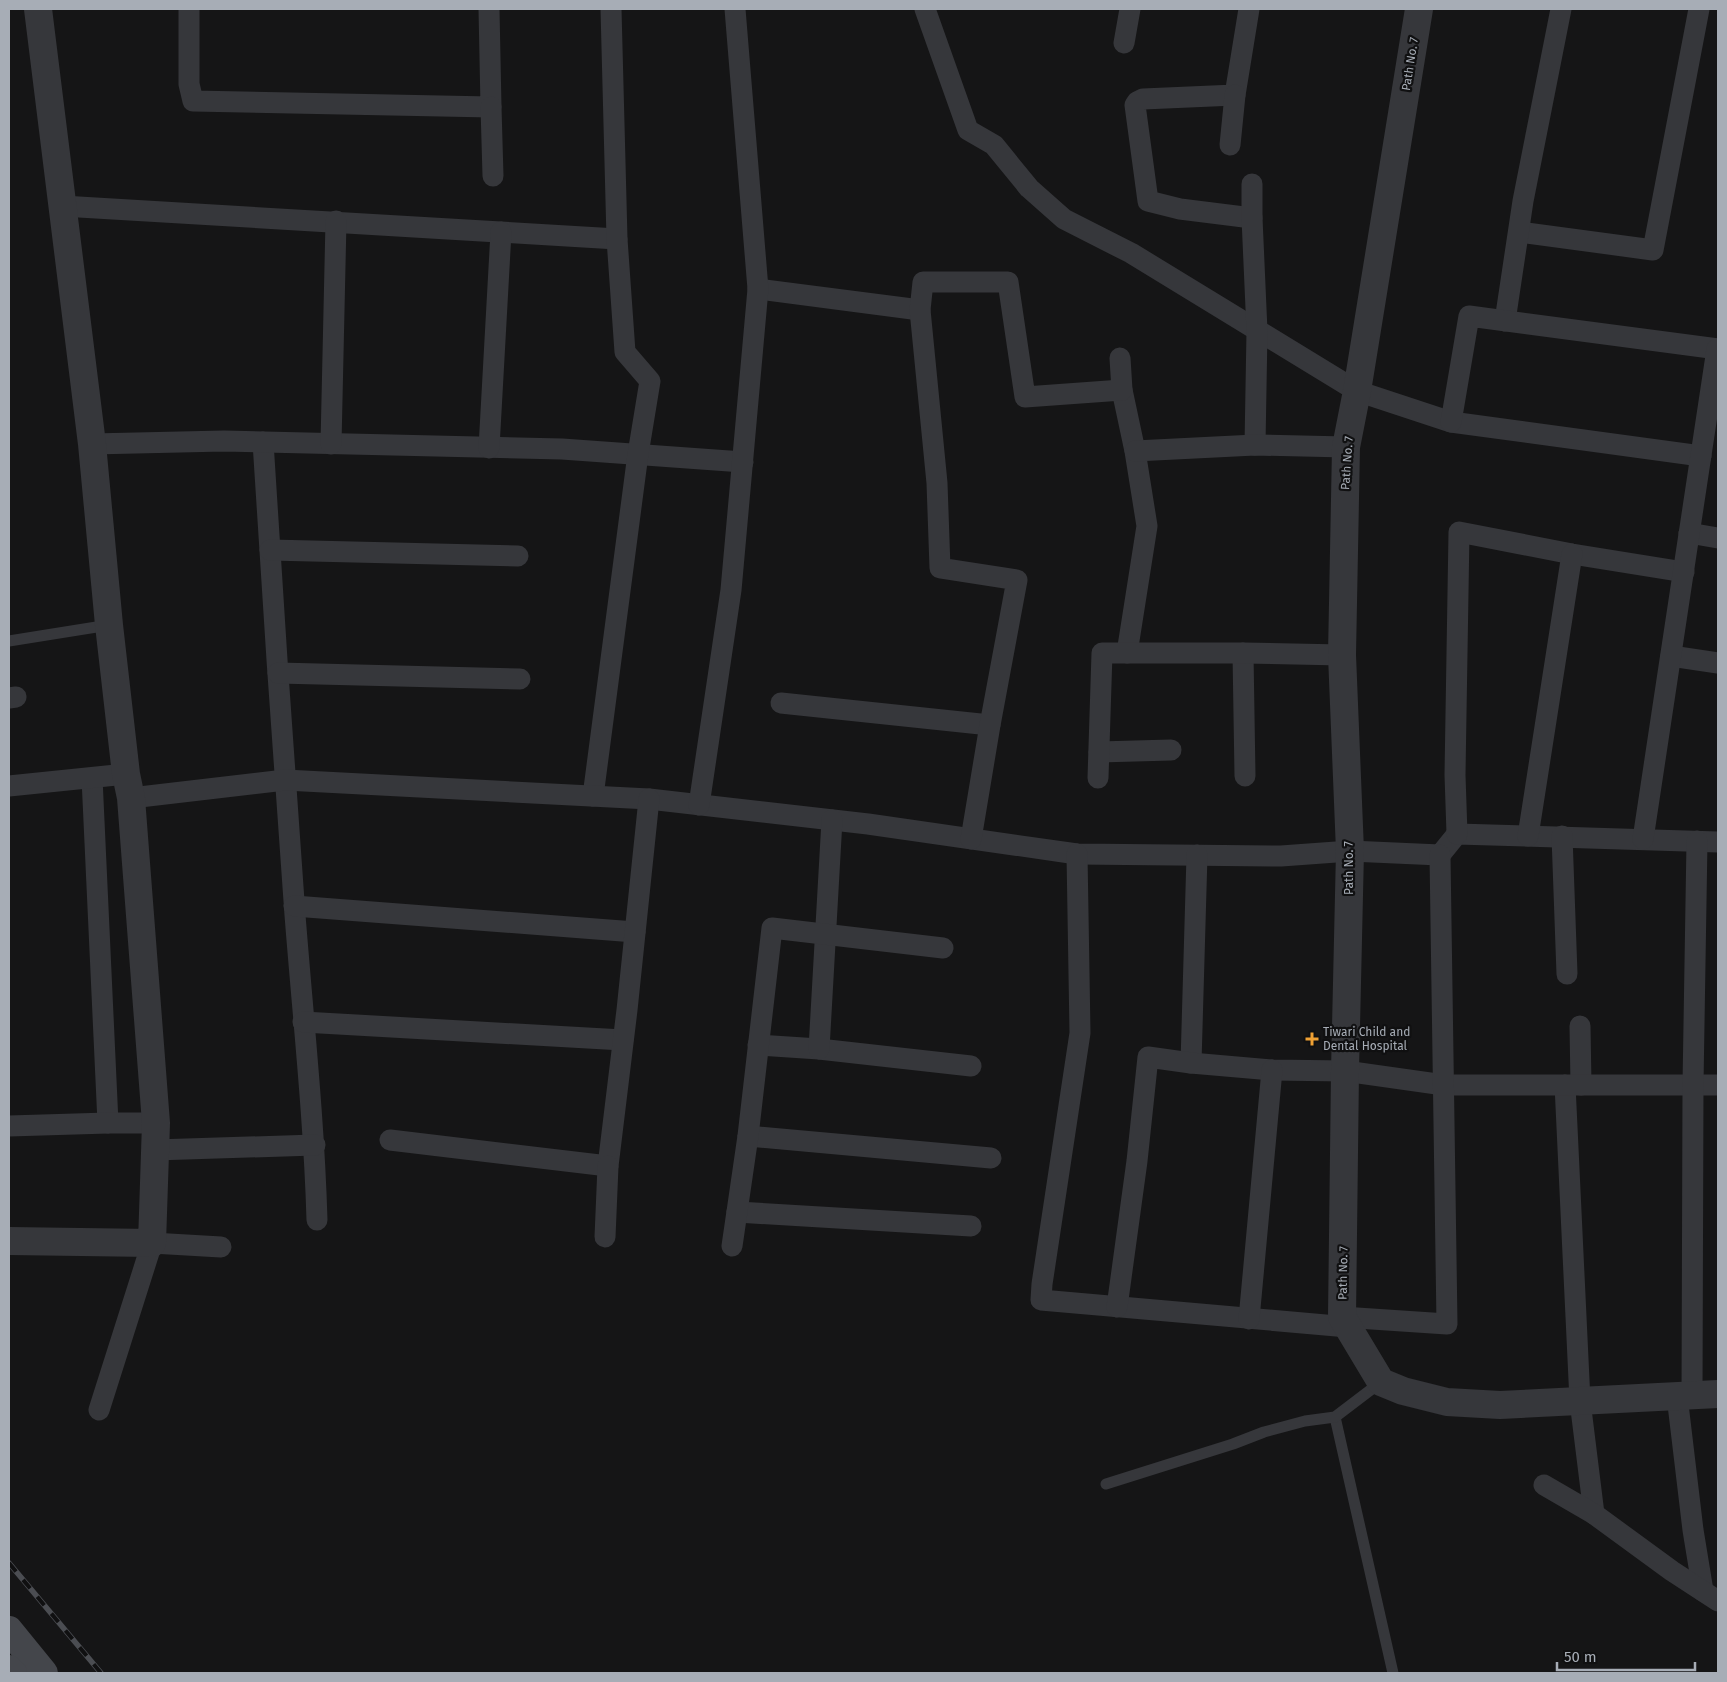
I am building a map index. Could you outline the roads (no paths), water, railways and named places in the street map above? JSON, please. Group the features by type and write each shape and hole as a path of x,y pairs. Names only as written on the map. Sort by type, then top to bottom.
{"main road":[{"path":"9,1630 44,1673"},
{"path":"9,1669 13,1673"}],"street":[{"path":"38,9 92,444 109,625 128,786 156,1123 152,1243 99,1410"},
{"path":"189,9 189,84 193,101 491,107"},
{"path":"489,9 493,176"},
{"path":"593,796 638,454 650,381 625,352 617,239 611,9"},
{"path":"699,805 731,590 758,290 735,9"},
{"path":"925,9 968,130 994,145 1029,188 1064,219 1130,253 1357,391 1451,422 1701,456"},
{"path":"1124,43 1130,9"},
{"path":"1230,145 1235,95 1249,9"},
{"name":"Path No. 7","path":"1345,1322 1344,1071 1350,851 1342,655 1346,447 1357,391 1419,9"},
{"path":"1519,232 1653,250 1699,9"},
{"path":"1504,321 1555,10"},
{"path":"1235,95 1142,99 1136,102 1146,197 1152,203 1180,209 1252,218"},
{"path":"1252,184 1257,331 1255,445"},
{"path":"62,206 617,239"},
{"path":"331,444 336,221"},
{"path":"489,448 501,232"},
{"path":"971,839 1017,580 940,568 937,483 920,310 923,282 1008,282 1025,397 1122,390"},
{"path":"758,290 920,310"},
{"path":"1451,422 1469,316 1718,349 1643,839"},
{"path":"1120,358 1122,390 1135,452 1146,526 1128,653"},
{"path":"92,444 224,441 489,448 638,454 743,462"},
{"path":"263,442 294,906 315,1145 317,1220"},
{"path":"1135,452 1255,445 1346,447"},
{"path":"1077,854 1080,1033 1041,1300 1249,1319 1447,1324 1440,855 1457,834 1455,775 1459,532 1572,554 1684,572"},
{"path":"1689,533 1718,538"},
{"path":"270,550 518,556"},
{"path":"1528,836 1572,554"},
{"path":"1098,778 1102,653 1342,655"},
{"path":"1243,653 1245,776"},
{"path":"1671,656 1718,663"},
{"path":"278,673 520,679"},
{"path":"782,703 990,725"},
{"path":"1099,752 1171,750"},
{"path":"9,786 92,778 128,786 285,780 649,799 832,820 1077,854 1282,856 1350,851 1440,855"},
{"path":"92,778 108,1123"},
{"path":"605,1237 608,1166 649,799"},
{"path":"819,1049 832,820"},
{"path":"1457,834 1718,842"},
{"path":"1562,836 1567,974"},
{"path":"1697,841 1693,1085 1696,1396 1693,1530 1710,1596"},
{"path":"1191,1063 1196,855"},
{"path":"294,906 635,932"},
{"path":"732,1246 748,1136 772,928 943,948"},
{"path":"303,1022 623,1040"},
{"path":"1580,1026 1572,1085 1580,1401 1594,1514"},
{"path":"758,1046 819,1049 972,1066"},
{"path":"1117,1307 1137,1161 1148,1057 1272,1070 1344,1071 1444,1084 1718,1085"},
{"path":"1249,1319 1272,1070"},
{"path":"9,1126 156,1123"},
{"path":"748,1136 991,1158"},
{"path":"390,1140 608,1166"},
{"path":"155,1150 315,1145"},
{"path":"737,1212 971,1226"},
{"path":"9,1240 152,1243 220,1247"},
{"path":"1345,1322 1381,1382 1403,1391 1446,1402 1500,1405 1696,1396"},
{"path":"1544,1485 1594,1514 1710,1596"}],"lane":[{"path":"9,641 109,625"},
{"path":"1106,1484 1233,1444 1264,1432 1305,1421 1335,1417 1381,1382"},
{"path":"1335,1417 1393,1673"}],"railway":[{"path":"9,1563 101,1673"}],"place":[{"name":"Tiwari Child and Dental Hospital","path":"1312,1039"}]}
